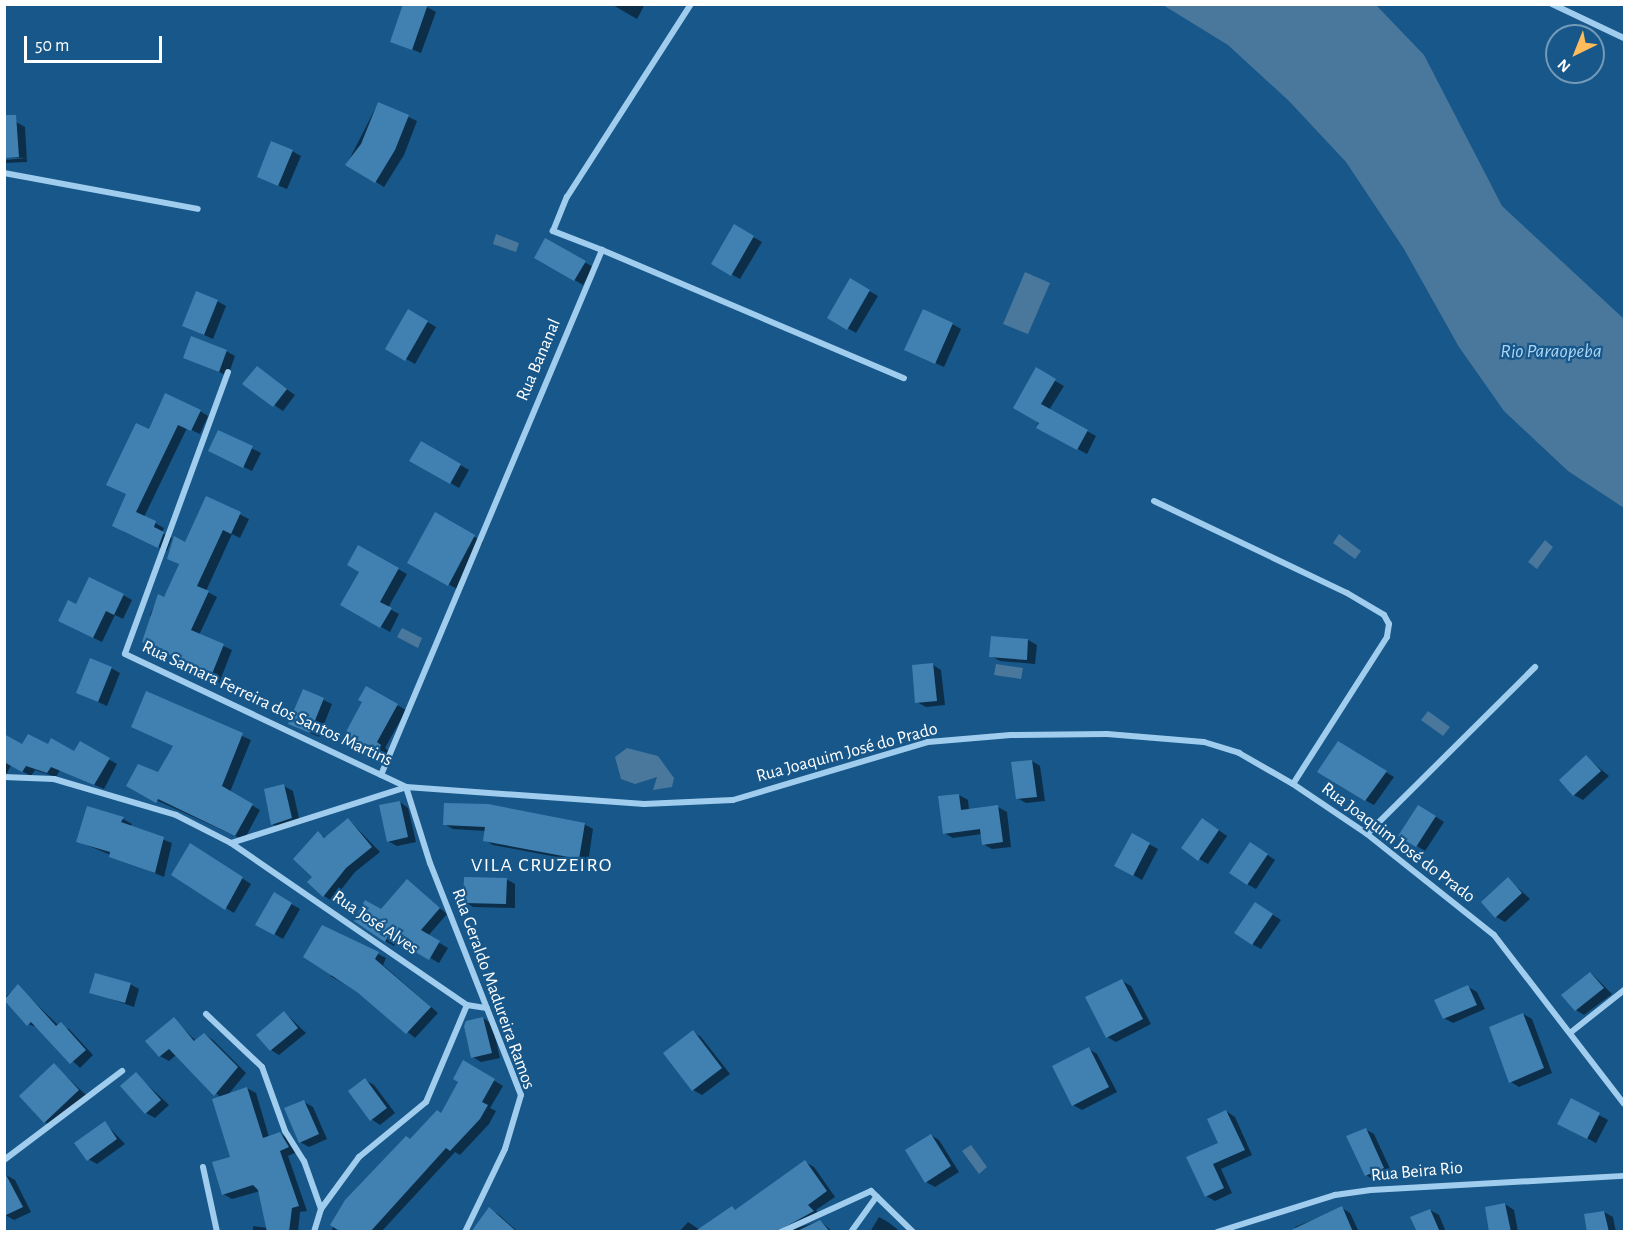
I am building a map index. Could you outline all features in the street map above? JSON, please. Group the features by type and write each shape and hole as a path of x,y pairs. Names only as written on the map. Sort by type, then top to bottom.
{"street":[{"path":"692,4 567,197 553,231 904,378"},
{"path":"1552,4 1624,38"},
{"path":"4,173 198,209"},
{"name":"Rua Bananal","path":"381,775 602,250"},
{"name":"Rua Samara Ferreira dos Santos Martins","path":"228,372 125,654 406,787"},
{"path":"1154,501 1347,593 1384,615 1389,624 1387,637 1293,784"},
{"path":"1367,834 1535,667"},
{"name":"Rua Joaquim José do Prado","path":"231,843 406,787 644,804 733,800 928,742 1011,735 1089,734 1204,742 1239,753 1293,784 1367,834 1494,935 1624,1104"},
{"name":"Rua José Alves","path":"4,777 54,778 176,815 231,843 467,1005"},
{"name":"Rua Geraldo Madureira Ramos","path":"406,787 430,863 521,1095 505,1149 465,1232"},
{"path":"1570,1033 1624,990"},
{"path":"314,1232 321,1209 359,1157 426,1102 467,1005 487,1008"},
{"path":"206,1014 262,1067 285,1131 304,1161 321,1209"},
{"path":"4,1161 122,1071"},
{"path":"203,1167 217,1232"},
{"name":"Rua Beira Rio","path":"1217,1232 1326,1198 1362,1191 1624,1176"},
{"path":"781,1232 871,1191 913,1232"},
{"path":"851,1232 877,1196"}],"water":[{"name":"Rio Paraopeba","path":"1163,5 1376,5 1424,55 1502,206 1624,319 1624,508 1568,471 1504,411 1459,347 1404,249 1346,162 1289,101 1228,45"},
{"path":"496,234 519,243 516,252 493,244"},
{"path":"1025,272 1050,283 1028,334 1003,324"},
{"path":"1339,534 1361,551 1355,559 1333,543"},
{"path":"1545,540 1553,547 1537,569 1528,562"},
{"path":"402,628 422,638 418,648 397,637"},
{"path":"996,664 1023,668 1021,679 994,675"},
{"path":"1428,711 1450,727 1443,736 1421,720"},
{"path":"627,748 658,756 674,778 672,787 653,790 657,777 635,784 621,779 615,757"},
{"path":"971,1145 987,1167 979,1174 962,1151"}],"building":[{"path":"403,4 428,4 412,50 390,42"},
{"path":"378,102 409,115 395,150 375,183 345,165 361,144"},
{"path":"4,115 16,115 19,157 4,158"},
{"path":"271,141 293,150 278,186 257,177"},
{"path":"734,224 754,236 731,276 711,264"},
{"path":"545,238 586,261 574,281 534,258"},
{"path":"850,278 870,290 847,330 827,318"},
{"path":"196,291 218,300 204,335 182,326"},
{"path":"408,309 428,321 405,361 385,349"},
{"path":"923,309 953,323 935,364 904,350"},
{"path":"191,336 227,350 219,372 183,358"},
{"path":"257,366 287,389 273,407 242,384"},
{"path":"1036,367 1056,379 1041,404 1088,430 1077,450 1036,428 1039,423 1013,408"},
{"path":"165,393 201,410 191,431 178,425 136,512 156,521 154,527 164,532 158,548 112,526 126,494 106,485 136,423 149,429"},
{"path":"218,430 253,446 243,468 208,451"},
{"path":"421,441 461,464 450,484 409,461"},
{"path":"206,496 241,512 231,534 223,530 197,586 209,591 191,630 224,644 210,679 188,670 190,664 142,642 158,594 164,597 179,564 167,559 174,536 185,542"},
{"path":"435,512 475,535 448,586 407,563"},
{"path":"358,545 399,568 380,602 392,608 380,628 340,605 359,572 347,565"},
{"path":"89,577 124,594 114,615 106,611 93,638 58,621 68,600 76,604"},
{"path":"991,636 1028,639 1027,660 989,657"},
{"path":"90,658 112,667 98,702 76,693"},
{"path":"933,663 937,701 915,703 912,665"},
{"path":"366,686 398,704 377,742 381,745 374,759 341,741 362,702 358,700"},
{"path":"303,689 324,698 310,733 288,724"},
{"path":"146,691 243,733 222,786 253,804 235,836 158,799 156,803 126,786 138,764 158,772 173,746 131,727"},
{"path":"4,734 22,744 28,734 48,744 51,738 74,751 80,741 110,758 94,785 51,767 47,773 26,766 22,772 4,762"},
{"path":"1338,741 1387,771 1365,801 1317,772"},
{"path":"1586,755 1601,771 1573,796 1559,780"},
{"path":"1032,760 1037,797 1016,799 1011,762"},
{"path":"284,784 292,818 271,825 264,789"},
{"path":"959,794 961,810 998,805 1003,842 982,845 980,829 943,834 938,796"},
{"path":"400,801 408,837 387,842 379,805"},
{"path":"444,803 488,804 585,823 579,859 483,841 485,827 443,825"},
{"path":"1418,805 1436,816 1416,847 1398,836"},
{"path":"87,806 124,817 121,822 164,837 155,873 109,857 110,852 76,842"},
{"path":"348,818 372,847 346,868 323,897 307,882 312,877 293,859 318,831 324,838"},
{"path":"1202,818 1219,830 1198,861 1181,848"},
{"path":"1132,833 1150,843 1133,876 1114,866"},
{"path":"1250,842 1268,854 1247,885 1229,873"},
{"path":"190,843 243,877 225,910 171,875"},
{"path":"464,877 507,878 506,904 463,903"},
{"path":"1508,877 1522,893 1495,918 1481,902"},
{"path":"407,879 440,908 421,930 440,941 429,960 388,936 385,942 354,921 365,900 381,909"},
{"path":"274,892 292,903 274,935 255,925"},
{"path":"1255,902 1273,914 1252,945 1234,933"},
{"path":"322,925 379,952 375,959 431,1007 406,1034 357,992 303,957"},
{"path":"1590,972 1604,988 1575,1011 1561,995"},
{"path":"95,973 131,983 125,1003 89,993"},
{"path":"1122,979 1143,1019 1106,1038 1085,997"},
{"path":"18,984 56,1026 61,1022 86,1050 70,1064 31,1022 27,1026 4,1000"},
{"path":"1468,985 1477,1005 1443,1019 1434,1000"},
{"path":"284,1011 298,1028 270,1051 256,1035"},
{"path":"1523,1013 1544,1068 1509,1083 1489,1027"},
{"path":"174,1017 194,1041 204,1033 238,1067 214,1096 169,1049 159,1057 145,1041"},
{"path":"483,1017 492,1053 471,1058 464,1026 466,1021"},
{"path":"693,1030 722,1068 692,1091 663,1053"},
{"path":"1089,1047 1109,1087 1072,1106 1052,1066"},
{"path":"463,1060 495,1079 482,1102 488,1105 480,1119 450,1151 446,1148 370,1232 341,1232 330,1225 345,1200 406,1136 410,1139 437,1110 441,1113 458,1082 453,1079"},
{"path":"54,1063 79,1090 44,1123 19,1096"},
{"path":"136,1072 161,1100 145,1114 120,1086"},
{"path":"365,1078 387,1108 370,1121 348,1091"},
{"path":"247,1087 263,1138 280,1132 289,1147 280,1151 299,1206 292,1208 289,1232 267,1232 258,1190 253,1185 222,1195 212,1162 230,1157 212,1099"},
{"path":"1571,1098 1600,1113 1587,1139 1557,1124"},
{"path":"304,1100 319,1134 299,1143 284,1108"},
{"path":"1226,1110 1245,1150 1213,1164 1224,1188 1205,1197 1186,1157 1218,1143 1207,1119"},
{"path":"105,1121 117,1139 87,1161 74,1143"},
{"path":"1366,1128 1384,1168 1365,1176 1346,1136"},
{"path":"931,1134 951,1166 925,1183 905,1150"},
{"path":"805,1160 827,1191 808,1205 814,1211 776,1232 694,1232 732,1206 735,1210"},
{"path":"4,1171 23,1207 4,1216"},
{"path":"1505,1203 1511,1232 1489,1232 1485,1207"},
{"path":"1342,1206 1353,1232 1287,1232"},
{"path":"489,1207 517,1232 471,1232"},
{"path":"1430,1209 1440,1232 1417,1232 1410,1217"},
{"path":"1604,1211 1609,1232 1587,1232 1584,1214"},
{"path":"820,1220 830,1232 795,1232"}],"district":[{"name":"VILA CRUZEIRO","path":"542,865"}]}
